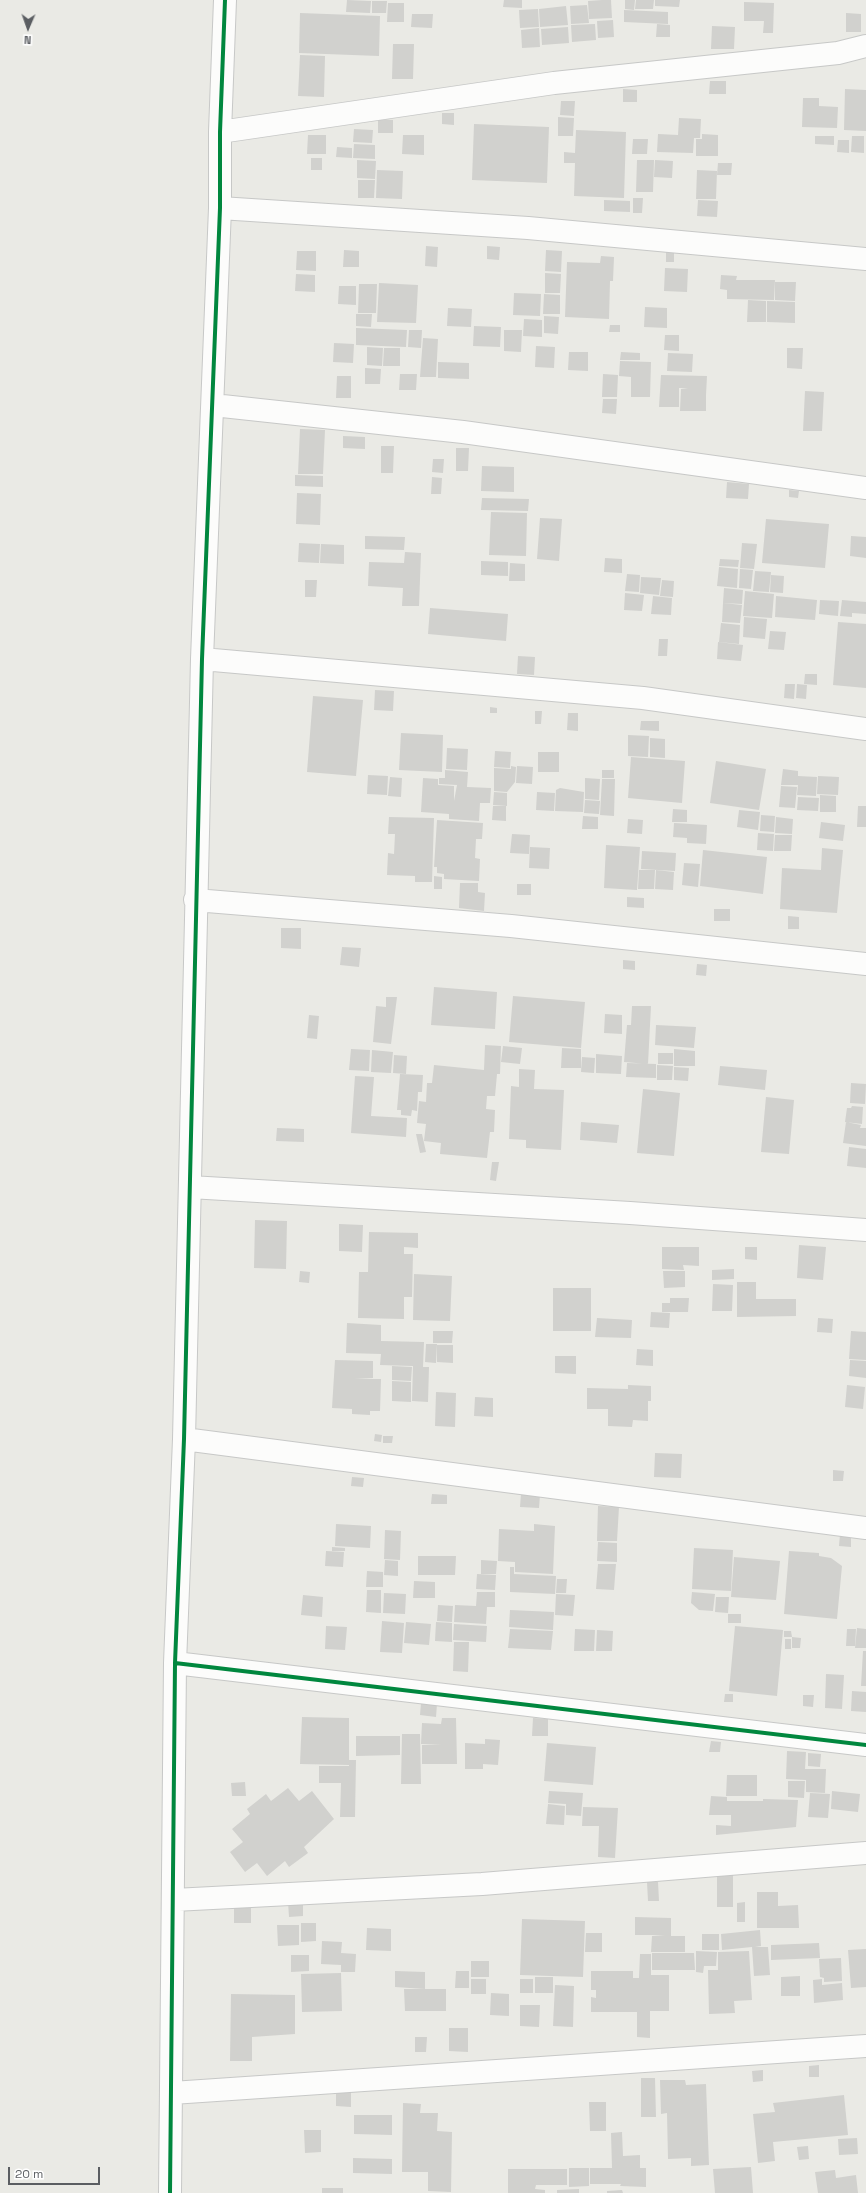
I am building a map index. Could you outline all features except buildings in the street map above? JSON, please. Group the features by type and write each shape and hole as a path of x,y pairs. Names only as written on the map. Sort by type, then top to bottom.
{"street":[{"path":"170,2193 174,1900 175,1663 184,1439 195,900 202,659 220,208 220,132 225,0"},
{"path":"220,132 554,83 838,53 866,46"},
{"path":"220,208 528,228 866,259"},
{"path":"213,405 463,432 866,488"},
{"path":"202,659 643,698 866,729"},
{"path":"195,900 511,926 866,964"},
{"path":"190,1187 669,1216 866,1230"},
{"path":"184,1439 866,1528"},
{"path":"175,1663 866,1745"},
{"path":"174,1900 482,1884 866,1853"},
{"path":"172,2093 866,2046"}],"cycle path":[{"path":"170,2193 175,1663 184,1439 202,659 220,208 220,132 225,0"},
{"path":"175,1663 866,1745"}]}
